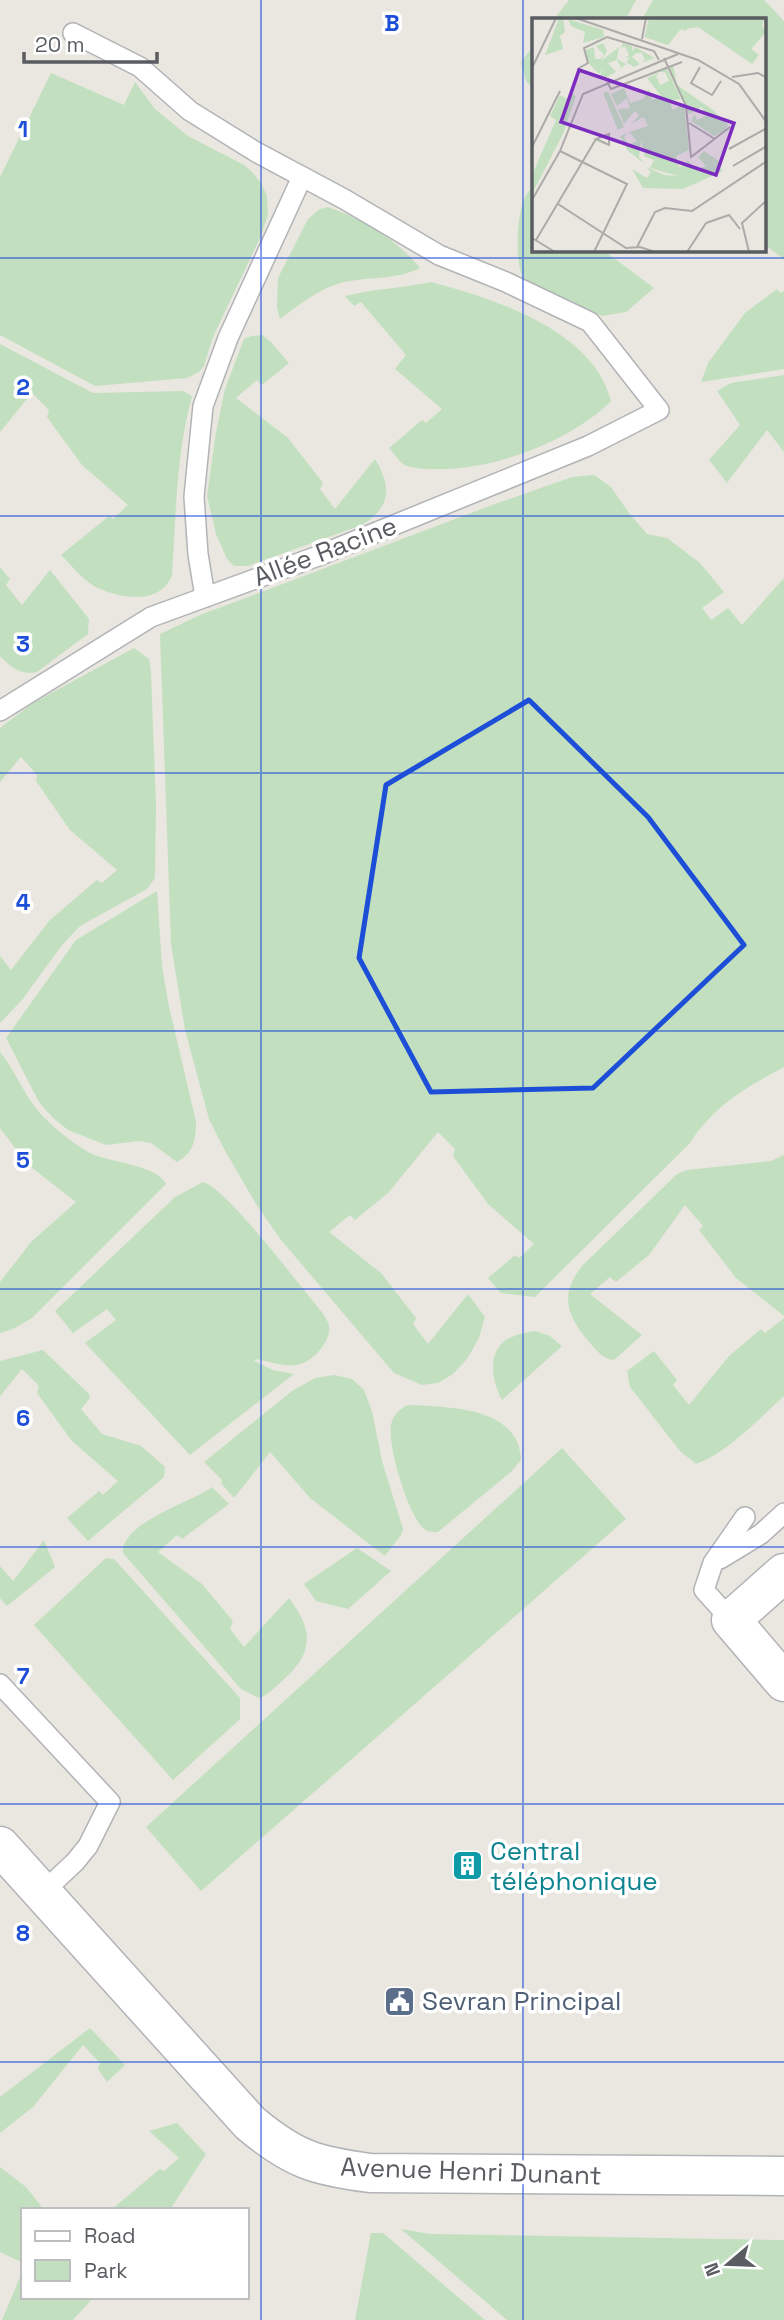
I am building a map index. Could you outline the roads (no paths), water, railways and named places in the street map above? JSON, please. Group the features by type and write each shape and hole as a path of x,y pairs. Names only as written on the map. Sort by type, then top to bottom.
{"street":[{"path":"784,1573 731,1620 784,1682"},
{"name":"Avenue Henri Dunant","path":"0,1846 250,2123 277,2146 305,2160 334,2168 370,2173 784,2176"}],"lane":[{"path":"73,33 140,68 190,111 302,177 228,338 203,406 194,497 198,554 205,597"},
{"name":"Allée Racine","path":"0,711 150,617 318,556 588,446 659,410 590,322 506,282 439,255 302,177"},
{"path":"713,1563 761,1534 784,1513"},
{"path":"731,1620 704,1590 713,1563 745,1517"},
{"path":"0,1684 110,1802 88,1846 42,1893"}],"place":[{"name":"Central téléphonique","path":"467,1866"},
{"name":"Sevran Principal","path":"399,2001"}]}
